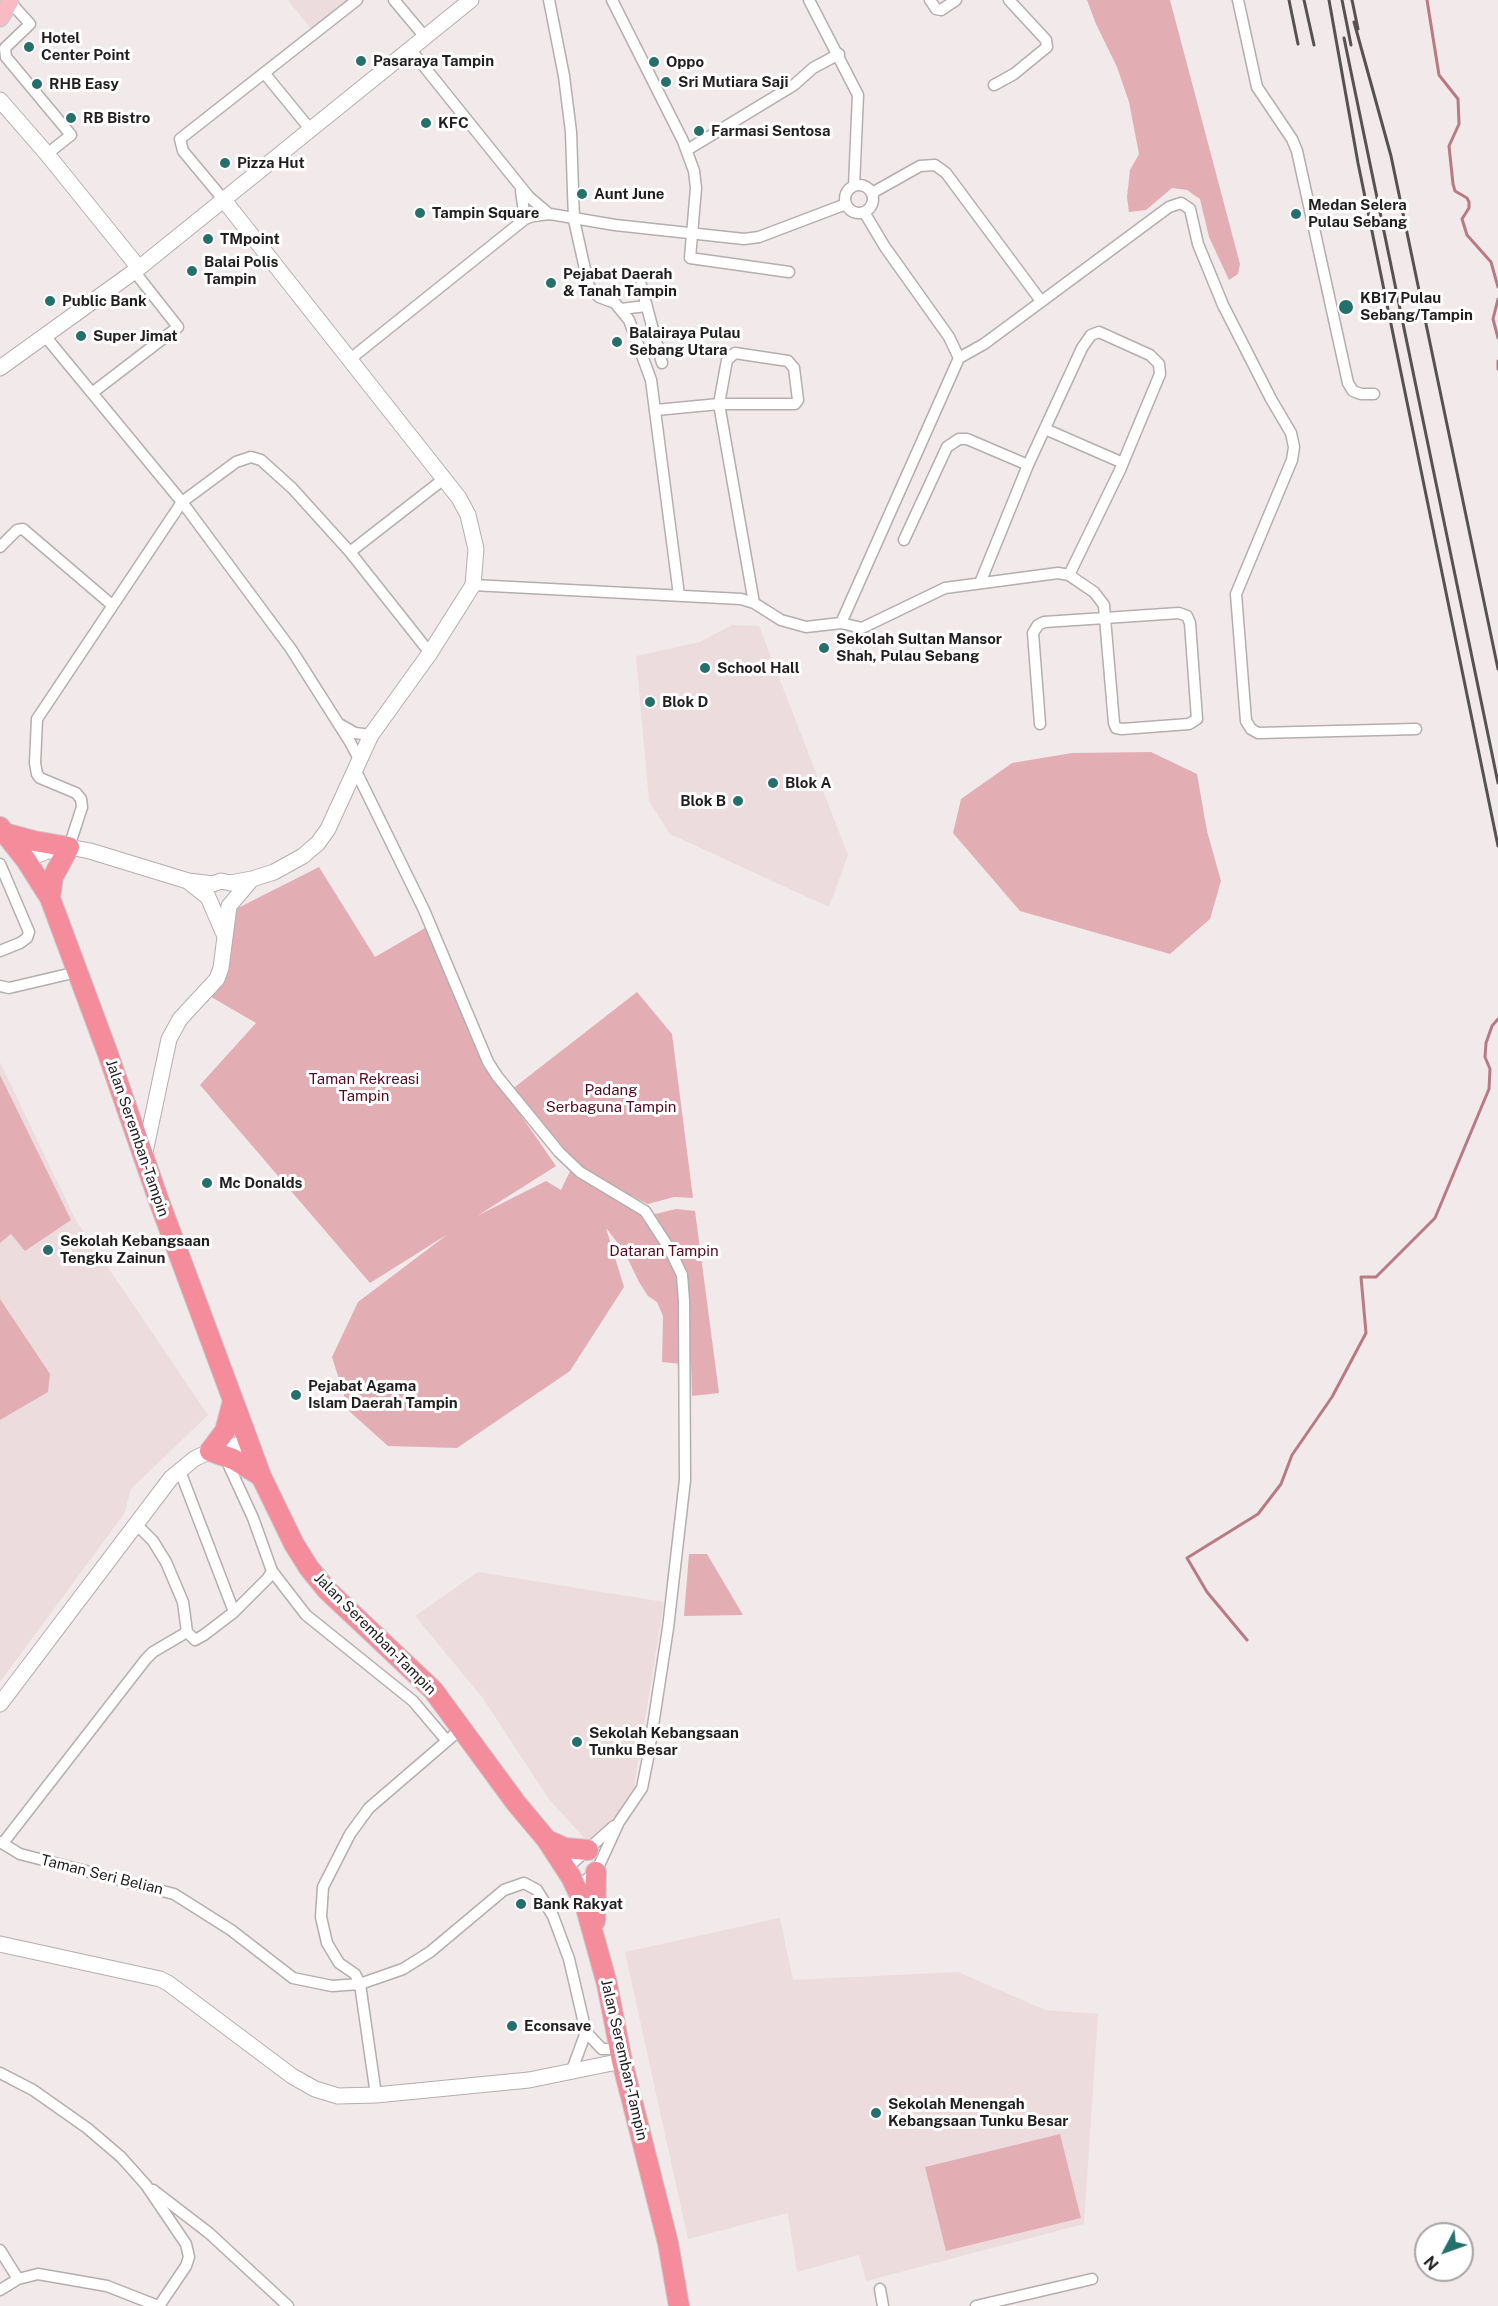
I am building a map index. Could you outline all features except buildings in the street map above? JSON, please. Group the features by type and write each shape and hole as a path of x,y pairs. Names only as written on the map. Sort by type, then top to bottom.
{"highway":[{"path":"4,830 34,841 69,847 53,877 50,898"},
{"name":"Jalan Seremban-Tampin","path":"4,830 13,866 50,898 246,1437 278,1514 309,1568 327,1590 433,1690 454,1735 548,1840 577,1887 595,1939 620,2055 663,2223 679,2306"},
{"path":"233,1401 219,1450 261,1476"},
{"path":"548,1840 564,1848 588,1850"},
{"path":"595,1939 596,1872"}],"main road":[{"path":"0,18 8,5"}],"street":[{"path":"222,896 252,879 282,868 303,856 318,843 328,829 371,735 430,653 473,585 476,549 473,532 459,498 183,151 180,139 357,0"},
{"path":"394,0 425,37"},
{"path":"0,368 136,269 471,0"},
{"path":"549,0 564,76 571,132 574,220 589,287 599,297 615,303 629,320 651,380 679,595"},
{"path":"612,0 687,150 694,171 696,188 690,258 789,272"},
{"path":"809,0 858,95 854,186 845,195 846,204 855,212 864,212 871,206 872,194 866,187 854,186"},
{"path":"930,0 936,9 940,10 956,0"},
{"path":"994,85 1014,74 1047,47 1046,40 1009,0"},
{"path":"1238,0 1257,87 1292,139 1297,151 1348,383 1353,391 1361,394 1374,394"},
{"path":"8,5 30,24 5,48 6,57 70,135 47,154"},
{"path":"410,49 534,203 550,214"},
{"path":"687,150 794,85 813,68 838,54"},
{"path":"265,74 310,129"},
{"path":"0,100 47,154 178,327 92,393"},
{"path":"872,194 920,166 935,165 946,173 1041,300"},
{"path":"519,185 525,219"},
{"path":"842,623 959,358 984,344 1169,207 1181,203 1190,209 1198,244 1223,305 1271,399 1292,433 1294,447 1292,460 1236,594 1246,721 1251,729 1258,733 1416,729"},
{"path":"349,360 525,219 540,214 727,238 759,237 846,204"},
{"path":"864,212 885,247 949,337 959,358"},
{"path":"641,285 662,363"},
{"path":"621,309 646,306"},
{"path":"980,583 1028,465 1082,348 1091,336 1099,332 1150,356 1159,364 1161,374 1123,463 1069,575"},
{"path":"45,336 182,502 291,648 350,742 357,764 424,910 488,1062 497,1076 559,1152 580,1172 645,1211 669,1248 682,1275 686,1480 668,1628 648,1758 642,1788 619,1822 596,1872 577,1887"},
{"path":"656,410 719,404 795,404 798,400 794,368 788,361 735,354 730,356 727,360 719,404 754,603"},
{"path":"1045,429 1123,463"},
{"path":"904,540 947,447 959,439 967,439 1028,465"},
{"path":"69,847 82,807 81,799 76,793 40,778 37,774 35,764 37,719 182,502 236,462 251,457 261,459 292,488 350,552 430,653"},
{"path":"350,552 445,478"},
{"path":"0,547 17,530 23,529 112,605"},
{"path":"473,585 741,599 754,603 781,620 806,627 842,623 862,628 945,588 1058,573 1069,575 1094,592 1104,604 1105,618 1114,723 1116,728 1122,729 1194,722 1197,719 1190,623 1187,616 1179,613 1105,618 1044,622 1038,625 1034,633 1040,724"},
{"path":"338,724 355,733 371,735"},
{"path":"0,951 20,943 27,938 29,932 13,866 45,852 69,847 90,851 188,881 222,896"},
{"path":"144,1157 169,1039 180,1019 217,979 222,968 225,934 222,896"},
{"path":"0,986 9,988 77,972"},
{"path":"0,1704 171,1478 194,1459 228,1448 246,1437"},
{"path":"219,1450 253,1518 272,1571 306,1615 454,1735 369,1808 350,1834 323,1887 321,1917 327,1943 339,1963 355,1974 360,1984 376,2095"},
{"path":"180,1471 234,1612"},
{"path":"136,1524 153,1541 166,1562 183,1602 191,1636"},
{"path":"1,1842 153,1652 191,1636 234,1612 268,1578 272,1571"},
{"path":"566,1869 619,1822"},
{"name":"Taman Seri Belian","path":"1,1842 20,1854 174,1894 231,1930 293,1978 332,1986 360,1984 403,1969 430,1952 504,1890 524,1883 537,1890 553,1916 569,1959 586,2032"},
{"path":"0,1944 160,1979 292,2076 315,2089 338,2096 376,2095 529,2080 620,2055"},
{"path":"572,2070 586,2032 602,2049 620,2055"},
{"path":"0,2073 33,2090 87,2128 121,2157 146,2185 186,2244 189,2257 186,2266 159,2306 107,2286 38,2274 18,2279 0,2290"},
{"path":"146,2185 209,2233 288,2306"},
{"path":"0,2250 18,2279"},
{"path":"976,2306 1092,2279"},
{"path":"880,2289 883,2306"}],"shaded area":[{"path":"288,0 350,0 312,30"},
{"path":"732,625 759,626 848,855 829,907 670,834 649,801 636,656 700,642"},
{"path":"0,1062 75,1219 208,1415 131,1489 124,1514 0,1682"},
{"name":"Sekolah Kebangsaan Tunku Besar","path":"478,1572 664,1602 634,1787 615,1818 587,1841 549,1799 482,1697 415,1616"},
{"name":"Sekolah Menengah Kebangsaan Tunku Besar","path":"780,1918 793,1980 958,1972 1045,2010 1098,2014 1084,2224 866,2281 859,2255 797,2272 788,2213 688,2239 625,1952"}],"green space":[{"path":"1087,0 1170,0 1240,264 1238,274 1229,280 1209,237 1200,199 1187,190 1172,188 1146,210 1129,212 1127,197 1130,170 1139,154 1129,102 1117,67"},
{"path":"1151,752 1197,774 1207,831 1221,881 1210,919 1170,954 1020,911 953,833 961,799 1012,763 1072,753"},
{"path":"319,867 375,957 425,928 500,1085 556,1166 477,1216 546,1181 561,1190 573,1165 647,1216 676,1209 695,1211 719,1393 692,1396 691,1365 662,1362 663,1316 657,1302 648,1296 639,1282 624,1251 606,1228 624,1287 570,1371 457,1448 388,1446 349,1411 332,1357 358,1302 448,1234 370,1283 200,1085 256,1023 206,994 238,908"},
{"name":"Padang Serbaguna Tampin","path":"637,992 672,1034 693,1198 674,1197 648,1204 605,1183 577,1165 511,1090"},
{"path":"0,1075 71,1220 25,1251 11,1234 0,1243"},
{"path":"0,1299 50,1374 48,1392 0,1420"},
{"path":"689,1554 707,1554 743,1615 684,1616"},
{"path":"1060,2134 1081,2218 946,2251 925,2167"}],"waterway":[{"path":"1427,0 1439,75 1458,99 1459,124 1449,146 1453,184 1455,191 1467,198 1469,202 1469,208 1462,219 1467,235 1491,262 1498,287"},
{"path":"1498,299 1493,319 1498,338"},
{"path":"1498,361 1498,369"},
{"path":"1247,1640 1207,1592 1187,1558 1258,1514 1281,1484 1292,1455 1332,1397 1366,1333 1361,1277 1376,1277 1435,1218 1489,1089 1490,1069 1485,1057 1486,1043 1492,1026 1498,1019"}],"railway":[{"path":"1289,0 1298,44"},
{"path":"1304,0 1314,45"},
{"path":"1329,0 1358,163 1498,846"},
{"path":"1342,0 1351,45"},
{"path":"1352,0 1358,29"},
{"path":"1354,22 1391,156 1498,669"},
{"path":"1344,38 1498,783"}],"place":[{"name":"Hotel Center Point","path":"29,47"},
{"name":"Pasaraya Tampin","path":"361,61"},
{"name":"Oppo","path":"654,62"},
{"name":"Sri Mutiara Saji","path":"666,82"},
{"name":"RHB Easy","path":"37,84"},
{"name":"RB Bistro","path":"71,118"},
{"name":"KFC","path":"426,123"},
{"name":"Farmasi Sentosa","path":"699,131"},
{"name":"Pizza Hut","path":"225,163"},
{"name":"Aunt June","path":"582,194"},
{"name":"Tampin Square","path":"420,213"},
{"name":"Medan Selera Pulau Sebang","path":"1296,214"},
{"name":"TMpoint","path":"208,239"},
{"name":"Balai Polis Tampin","path":"192,271"},
{"name":"Pejabat Daerah & Tanah Tampin","path":"551,283"},
{"name":"Public Bank","path":"50,301"},
{"name":"KB17 Pulau Sebang/Tampin","path":"1346,307"},
{"name":"Super Jimat","path":"81,336"},
{"name":"Balairaya Pulau Sebang Utara","path":"617,342"},
{"name":"Sekolah Sultan Mansor Shah, Pulau Sebang","path":"824,648"},
{"name":"School Hall","path":"705,668"},
{"name":"Blok D","path":"650,702"},
{"name":"Blok A","path":"773,783"},
{"name":"Blok B","path":"738,801"},
{"name":"Mc Donalds","path":"207,1183"},
{"name":"Sekolah Kebangsaan Tengku Zainun","path":"48,1250"},
{"name":"Pejabat Agama Islam Daerah Tampin","path":"296,1395"},
{"name":"Sekolah Kebangsaan Tunku Besar","path":"577,1742"},
{"name":"Bank Rakyat","path":"521,1904"},
{"name":"Econsave","path":"512,2026"},
{"name":"Sekolah Menengah Kebangsaan Tunku Besar","path":"876,2113"}],"park label":[{"name":"Taman Rekreasi Tampin","path":"364,1088"},
{"name":"Dataran Tampin","path":"664,1251"}]}
